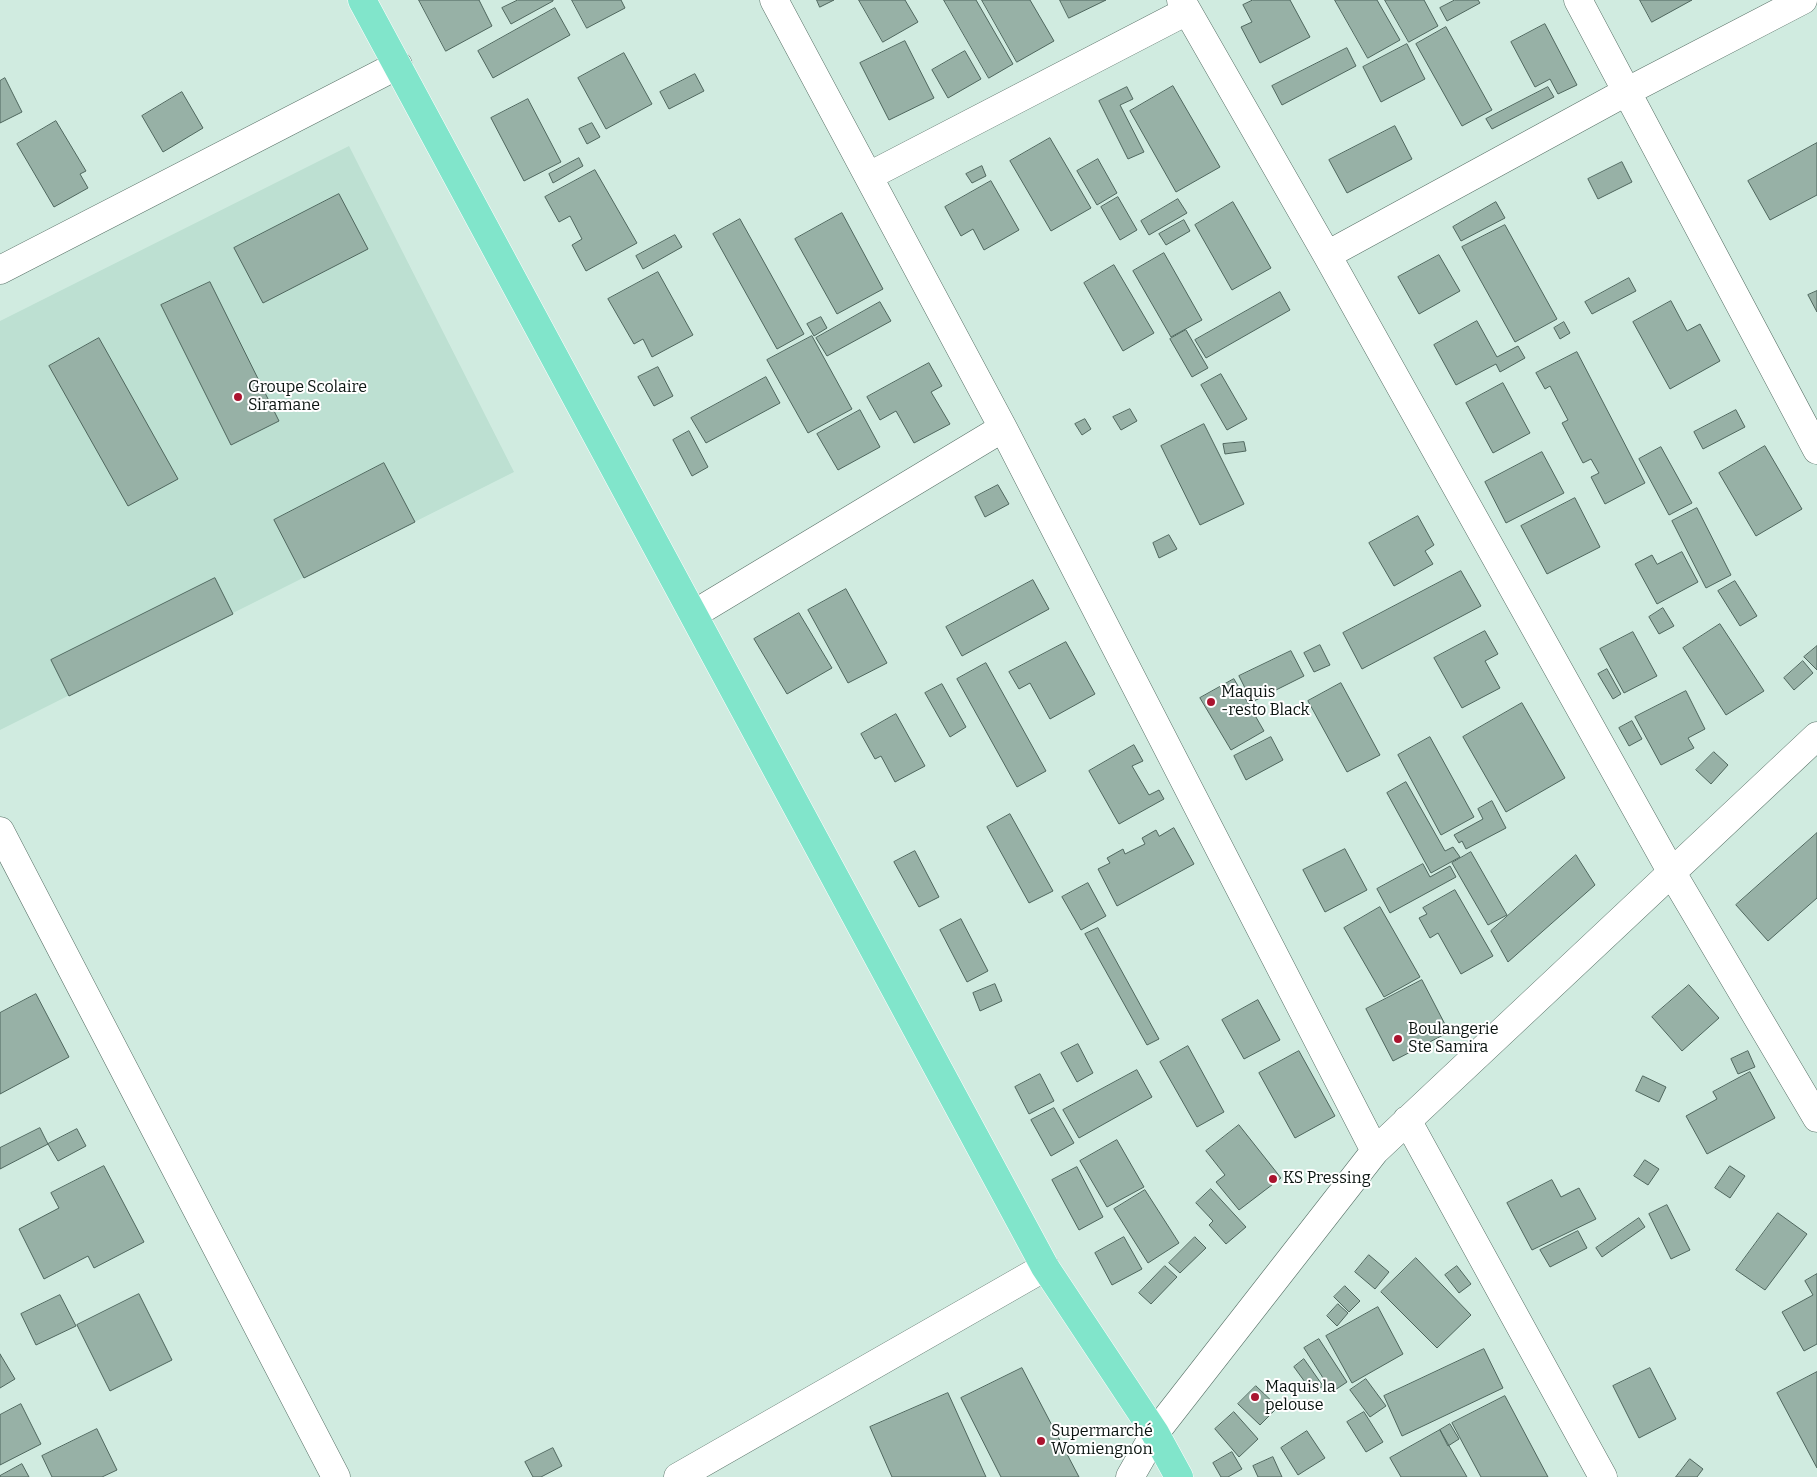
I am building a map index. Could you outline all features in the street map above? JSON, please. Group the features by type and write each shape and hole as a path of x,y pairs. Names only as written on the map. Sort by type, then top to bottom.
{"main road":[{"path":"362,0 1045,1267 1155,1433 1179,1477"}],"street":[{"path":"774,0 1003,428 1375,1151"},
{"path":"1578,0 1817,450"},
{"path":"1327,255 1626,92 1803,0"},
{"path":"869,176 1184,6 1327,255 1672,873 1808,1081 1817,1118"},
{"path":"0,270 398,65"},
{"path":"694,614 1003,428"},
{"path":"1130,1477 1155,1433 1375,1151 1817,736"},
{"path":"0,831 336,1477"},
{"path":"1407,1120 1603,1477"},
{"path":"678,1477 1045,1267"}],"shaded area":[{"name":"Groupe Scolaire Siramane","path":"349,146 514,472 0,730 0,321"}],"building":[{"path":"419,0 479,0 492,26 446,51"},
{"path":"518,0 553,1 511,24 502,8"},
{"path":"572,0 621,0 625,8 587,28"},
{"path":"817,0 834,0 820,7"},
{"path":"859,0 905,0 918,22 883,42"},
{"path":"944,0 976,0 1013,64 989,78"},
{"path":"982,0 1030,0 1054,41 1017,62"},
{"path":"1060,0 1106,0 1069,18"},
{"path":"1253,0 1290,0 1310,37 1260,63 1241,27 1252,22 1243,5"},
{"path":"1335,0 1377,0 1400,40 1368,58"},
{"path":"1385,0 1424,0 1438,26 1409,42"},
{"path":"1455,0 1478,0 1480,3 1447,21 1440,8"},
{"path":"1640,0 1692,0 1652,22"},
{"path":"555,8 570,35 493,78 478,51"},
{"path":"1545,24 1577,85 1558,94 1550,79 1535,87 1511,42"},
{"path":"1446,27 1492,110 1462,126 1416,44"},
{"path":"905,41 934,98 889,120 860,63"},
{"path":"1407,44 1425,79 1381,102 1363,67"},
{"path":"1347,48 1356,66 1282,105 1272,86"},
{"path":"965,51 981,79 948,98 932,70"},
{"path":"624,53 652,104 606,129 578,78"},
{"path":"695,74 704,91 669,109 660,92"},
{"path":"5,78 22,112 0,123 0,81"},
{"path":"1173,86 1220,167 1176,192 1130,111"},
{"path":"1127,87 1133,99 1120,105 1144,152 1128,159 1099,101"},
{"path":"1548,87 1554,97 1492,129 1486,119"},
{"path":"182,92 203,128 163,152 142,116"},
{"path":"528,99 561,162 524,181 491,118"},
{"path":"56,121 86,171 80,174 88,188 54,207 17,144"},
{"path":"592,123 600,137 587,144 579,129"},
{"path":"1395,126 1412,159 1347,193 1329,160"},
{"path":"1050,138 1091,208 1051,231 1010,161"},
{"path":"1817,143 1817,195 1770,220 1748,181"},
{"path":"579,158 583,166 553,183 549,174"},
{"path":"1098,159 1117,193 1097,205 1077,171"},
{"path":"1622,162 1632,182 1598,199 1588,179"},
{"path":"982,166 986,176 972,183 966,174"},
{"path":"595,170 637,243 586,271 572,245 582,239 570,216 559,222 545,197"},
{"path":"991,181 1019,230 984,250 973,229 961,236 945,207"},
{"path":"339,194 368,249 263,303 234,248"},
{"path":"1118,197 1137,230 1120,240 1101,207"},
{"path":"1178,199 1187,213 1149,235 1141,221"},
{"path":"1233,202 1271,268 1232,290 1195,225"},
{"path":"1496,202 1505,218 1461,241 1453,227"},
{"path":"842,213 883,289 837,314 795,239"},
{"path":"740,219 804,334 777,349 713,234"},
{"path":"1184,220 1190,231 1166,245 1159,234"},
{"path":"1505,225 1557,319 1515,342 1462,247"},
{"path":"675,235 682,247 643,269 636,256"},
{"path":"1164,253 1202,320 1171,337 1133,271"},
{"path":"1439,255 1460,291 1419,314 1398,277"},
{"path":"1114,265 1154,333 1123,351 1084,283"},
{"path":"658,272 693,335 652,357 643,339 634,344 608,299"},
{"path":"1629,278 1636,291 1592,314 1585,302"},
{"path":"210,282 279,421 231,445 161,305"},
{"path":"1817,291 1817,312 1808,295"},
{"path":"1280,292 1290,310 1206,358 1195,340"},
{"path":"1671,301 1687,331 1700,324 1720,361 1670,389 1633,322"},
{"path":"880,302 891,321 827,356 816,338"},
{"path":"821,317 827,328 814,336 807,324"},
{"path":"1477,321 1497,357 1518,346 1525,358 1500,372 1496,364 1456,385 1434,345"},
{"path":"1564,322 1570,333 1560,339 1554,328"},
{"path":"1186,330 1208,368 1192,377 1170,339"},
{"path":"812,336 852,409 808,433 767,360"},
{"path":"99,338 178,479 128,506 49,366"},
{"path":"1577,352 1645,483 1605,504 1591,477 1599,473 1591,459 1583,463 1562,423 1568,420 1550,386 1545,389 1536,373"},
{"path":"929,363 942,386 931,392 950,424 914,443 896,411 880,420 867,397"},
{"path":"658,367 673,396 654,406 638,377"},
{"path":"1221,374 1247,419 1227,430 1201,385"},
{"path":"766,377 780,403 706,443 691,418"},
{"path":"1503,383 1530,433 1493,453 1466,403"},
{"path":"1130,409 1137,421 1121,430 1113,417"},
{"path":"860,410 880,447 838,470 817,434"},
{"path":"1736,410 1745,427 1703,449 1694,432"},
{"path":"1085,419 1091,429 1082,435 1075,424"},
{"path":"1204,424 1244,504 1200,525 1161,446"},
{"path":"689,431 708,467 692,476 673,440"},
{"path":"1244,442 1246,451 1225,454 1223,444"},
{"path":"1765,446 1802,509 1756,536 1719,473"},
{"path":"1661,447 1692,503 1669,515 1639,459"},
{"path":"1542,452 1564,493 1506,523 1485,482"},
{"path":"384,463 415,522 304,578 274,520"},
{"path":"998,485 1009,504 985,517 975,497"},
{"path":"1575,498 1600,547 1547,574 1521,526"},
{"path":"1697,508 1731,575 1706,588 1672,521"},
{"path":"1418,516 1434,545 1425,551 1433,564 1394,586 1369,543"},
{"path":"1169,535 1177,549 1159,558 1153,543"},
{"path":"1682,552 1698,582 1657,604 1635,564 1652,555 1657,564"},
{"path":"1461,571 1481,606 1362,669 1343,633"},
{"path":"215,578 233,614 69,696 51,660"},
{"path":"1033,580 1049,609 962,656 946,627"},
{"path":"1735,581 1757,616 1740,626 1718,591"},
{"path":"846,589 887,663 848,683 808,610"},
{"path":"1663,608 1674,626 1659,634 1649,617"},
{"path":"799,613 832,668 787,694 754,639"},
{"path":"1720,624 1764,691 1726,715 1683,648"},
{"path":"1485,631 1498,654 1485,661 1500,688 1462,708 1434,658"},
{"path":"1633,632 1657,676 1624,693 1600,649"},
{"path":"1066,642 1095,694 1050,719 1030,683 1019,689 1009,672"},
{"path":"1320,645 1330,665 1314,672 1304,653"},
{"path":"1817,646 1817,670 1804,657"},
{"path":"1291,651 1304,676 1252,702 1239,676"},
{"path":"1803,661 1813,673 1794,690 1784,678"},
{"path":"986,663 1046,771 1017,787 957,679"},
{"path":"1607,669 1621,694 1613,699 1598,674"},
{"path":"1234,679 1264,731 1231,750 1200,698"},
{"path":"1341,683 1380,755 1347,772 1308,701"},
{"path":"942,684 966,727 950,737 925,693"},
{"path":"1686,691 1705,729 1688,738 1694,748 1661,765 1635,717"},
{"path":"1522,703 1565,778 1506,812 1463,737"},
{"path":"896,714 925,766 895,782 881,756 875,759 861,734"},
{"path":"1632,721 1642,739 1629,746 1619,728"},
{"path":"1271,737 1283,760 1246,780 1234,756"},
{"path":"1430,737 1474,817 1441,835 1398,755"},
{"path":"1134,745 1143,761 1132,766 1149,795 1159,790 1164,799 1119,824 1089,771"},
{"path":"1714,752 1728,765 1711,784 1696,770"},
{"path":"1406,782 1445,851 1453,847 1460,857 1431,873 1387,793"},
{"path":"1492,801 1506,828 1466,849 1462,841 1459,843 1454,835 1483,819 1478,809"},
{"path":"1010,814 1053,891 1029,903 987,827"},
{"path":"1174,828 1194,864 1117,906 1098,869 1110,863 1107,858 1123,849 1125,854 1145,844 1142,838 1156,830 1159,836"},
{"path":"1817,833 1817,898 1768,941 1736,905"},
{"path":"1345,849 1367,890 1325,912 1303,870"},
{"path":"915,851 939,897 919,907 894,862"},
{"path":"1471,852 1507,915 1488,925 1452,863"},
{"path":"1576,855 1595,885 1508,962 1491,931"},
{"path":"1423,864 1430,877 1450,866 1456,877 1390,913 1377,889"},
{"path":"1088,883 1106,916 1081,930 1062,897"},
{"path":"1455,890 1493,956 1461,974 1438,933 1430,938 1419,918 1427,914 1423,908"},
{"path":"1380,907 1420,977 1384,997 1344,928"},
{"path":"961,919 988,971 967,982 940,930"},
{"path":"1098,928 1159,1039 1147,1045 1085,934"},
{"path":"1422,980 1449,1032 1393,1061 1366,1009"},
{"path":"995,984 1002,1001 980,1011 973,993"},
{"path":"1689,985 1719,1018 1682,1051 1652,1017"},
{"path":"36,994 69,1057 0,1094 0,1013"},
{"path":"1258,1000 1280,1040 1244,1059 1222,1020"},
{"path":"1078,1044 1093,1073 1077,1082 1061,1053"},
{"path":"1188,1046 1224,1112 1197,1127 1160,1062"},
{"path":"1299,1051 1335,1116 1295,1138 1259,1073"},
{"path":"1748,1051 1755,1067 1738,1074 1731,1059"},
{"path":"1137,1070 1152,1097 1079,1138 1063,1110"},
{"path":"1750,1072 1775,1118 1707,1154 1686,1116 1717,1099 1713,1092"},
{"path":"1040,1074 1054,1101 1029,1114 1015,1087"},
{"path":"1643,1076 1666,1087 1659,1102 1636,1091"},
{"path":"1054,1108 1074,1143 1051,1156 1031,1120"},
{"path":"1239,1125 1281,1178 1239,1210 1216,1182 1225,1175 1206,1151"},
{"path":"40,1128 48,1144 0,1169 0,1148"},
{"path":"77,1129 86,1146 58,1161 48,1144"},
{"path":"1117,1140 1144,1187 1107,1207 1080,1161"},
{"path":"1645,1160 1659,1169 1648,1185 1634,1176"},
{"path":"104,1166 144,1242 94,1268 88,1256 44,1279 19,1229 59,1208 51,1193"},
{"path":"1730,1166 1745,1176 1730,1198 1715,1188"},
{"path":"1077,1167 1103,1217 1079,1230 1052,1180"},
{"path":"1552,1180 1561,1197 1579,1188 1596,1219 1532,1250 1507,1203"},
{"path":"1211,1189 1246,1227 1226,1244 1209,1225 1213,1221 1196,1203"},
{"path":"1145,1190 1179,1243 1148,1263 1114,1209"},
{"path":"1667,1205 1690,1250 1671,1259 1649,1214"},
{"path":"1778,1213 1807,1234 1765,1290 1736,1270"},
{"path":"1639,1218 1645,1227 1602,1257 1596,1248"},
{"path":"1578,1231 1587,1248 1550,1267 1540,1250"},
{"path":"1124,1237 1142,1269 1112,1285 1095,1253"},
{"path":"1195,1237 1206,1248 1180,1273 1169,1263"},
{"path":"1369,1255 1389,1272 1375,1289 1355,1272"},
{"path":"1416,1258 1471,1315 1437,1348 1381,1292"},
{"path":"1165,1266 1177,1277 1151,1304 1139,1293"},
{"path":"1457,1266 1471,1284 1459,1293 1445,1275"},
{"path":"1817,1274 1817,1344 1804,1351 1782,1312 1813,1295 1805,1281"},
{"path":"1345,1286 1360,1301 1349,1312 1334,1297"},
{"path":"139,1294 172,1360 110,1391 77,1325"},
{"path":"60,1295 76,1326 36,1345 21,1314"},
{"path":"1338,1304 1348,1313 1337,1326 1327,1316"},
{"path":"1378,1307 1403,1354 1352,1383 1326,1336"},
{"path":"1319,1339 1347,1382 1332,1392 1304,1348"},
{"path":"1484,1349 1503,1388 1402,1436 1384,1396"},
{"path":"0,1354 15,1379 0,1388"},
{"path":"1304,1359 1323,1386 1313,1393 1294,1367"},
{"path":"1022,1368 1079,1477 1001,1477 961,1398"},
{"path":"1650,1368 1676,1419 1639,1438 1613,1386"},
{"path":"1817,1372 1817,1468 1777,1393"},
{"path":"1366,1379 1386,1406 1370,1417 1350,1390"},
{"path":"1256,1386 1278,1407 1260,1425 1238,1404"},
{"path":"948,1393 986,1477 892,1477 870,1427"},
{"path":"1505,1396 1548,1477 1481,1477 1452,1423"},
{"path":"21,1404 41,1444 0,1465 0,1415"},
{"path":"1234,1412 1258,1439 1239,1457 1215,1429"},
{"path":"1364,1412 1383,1442 1366,1452 1347,1422"},
{"path":"1450,1424 1459,1439 1448,1446 1440,1430"},
{"path":"97,1429 117,1470 102,1477 52,1477 42,1456"},
{"path":"1440,1430 1467,1477 1401,1477 1390,1458"},
{"path":"1307,1431 1325,1458 1298,1475 1281,1448"},
{"path":"553,1448 562,1466 541,1477 533,1477 525,1462"},
{"path":"1232,1452 1242,1469 1228,1477 1221,1477 1213,1463"},
{"path":"1273,1457 1282,1477 1258,1477 1253,1466"},
{"path":"1690,1459 1703,1469 1697,1477 1676,1477"},
{"path":"22,1464 29,1477 0,1477 0,1476"}],"place":[{"name":"Groupe Scolaire Siramane","path":"238,397"},
{"name":"Maquis -resto Black","path":"1211,702"},
{"name":"Boulangerie Ste Samira","path":"1398,1039"},
{"name":"KS Pressing","path":"1273,1179"},
{"name":"Maquis la pelouse","path":"1255,1397"},
{"name":"Supermarché Womiengnon","path":"1041,1441"}]}
